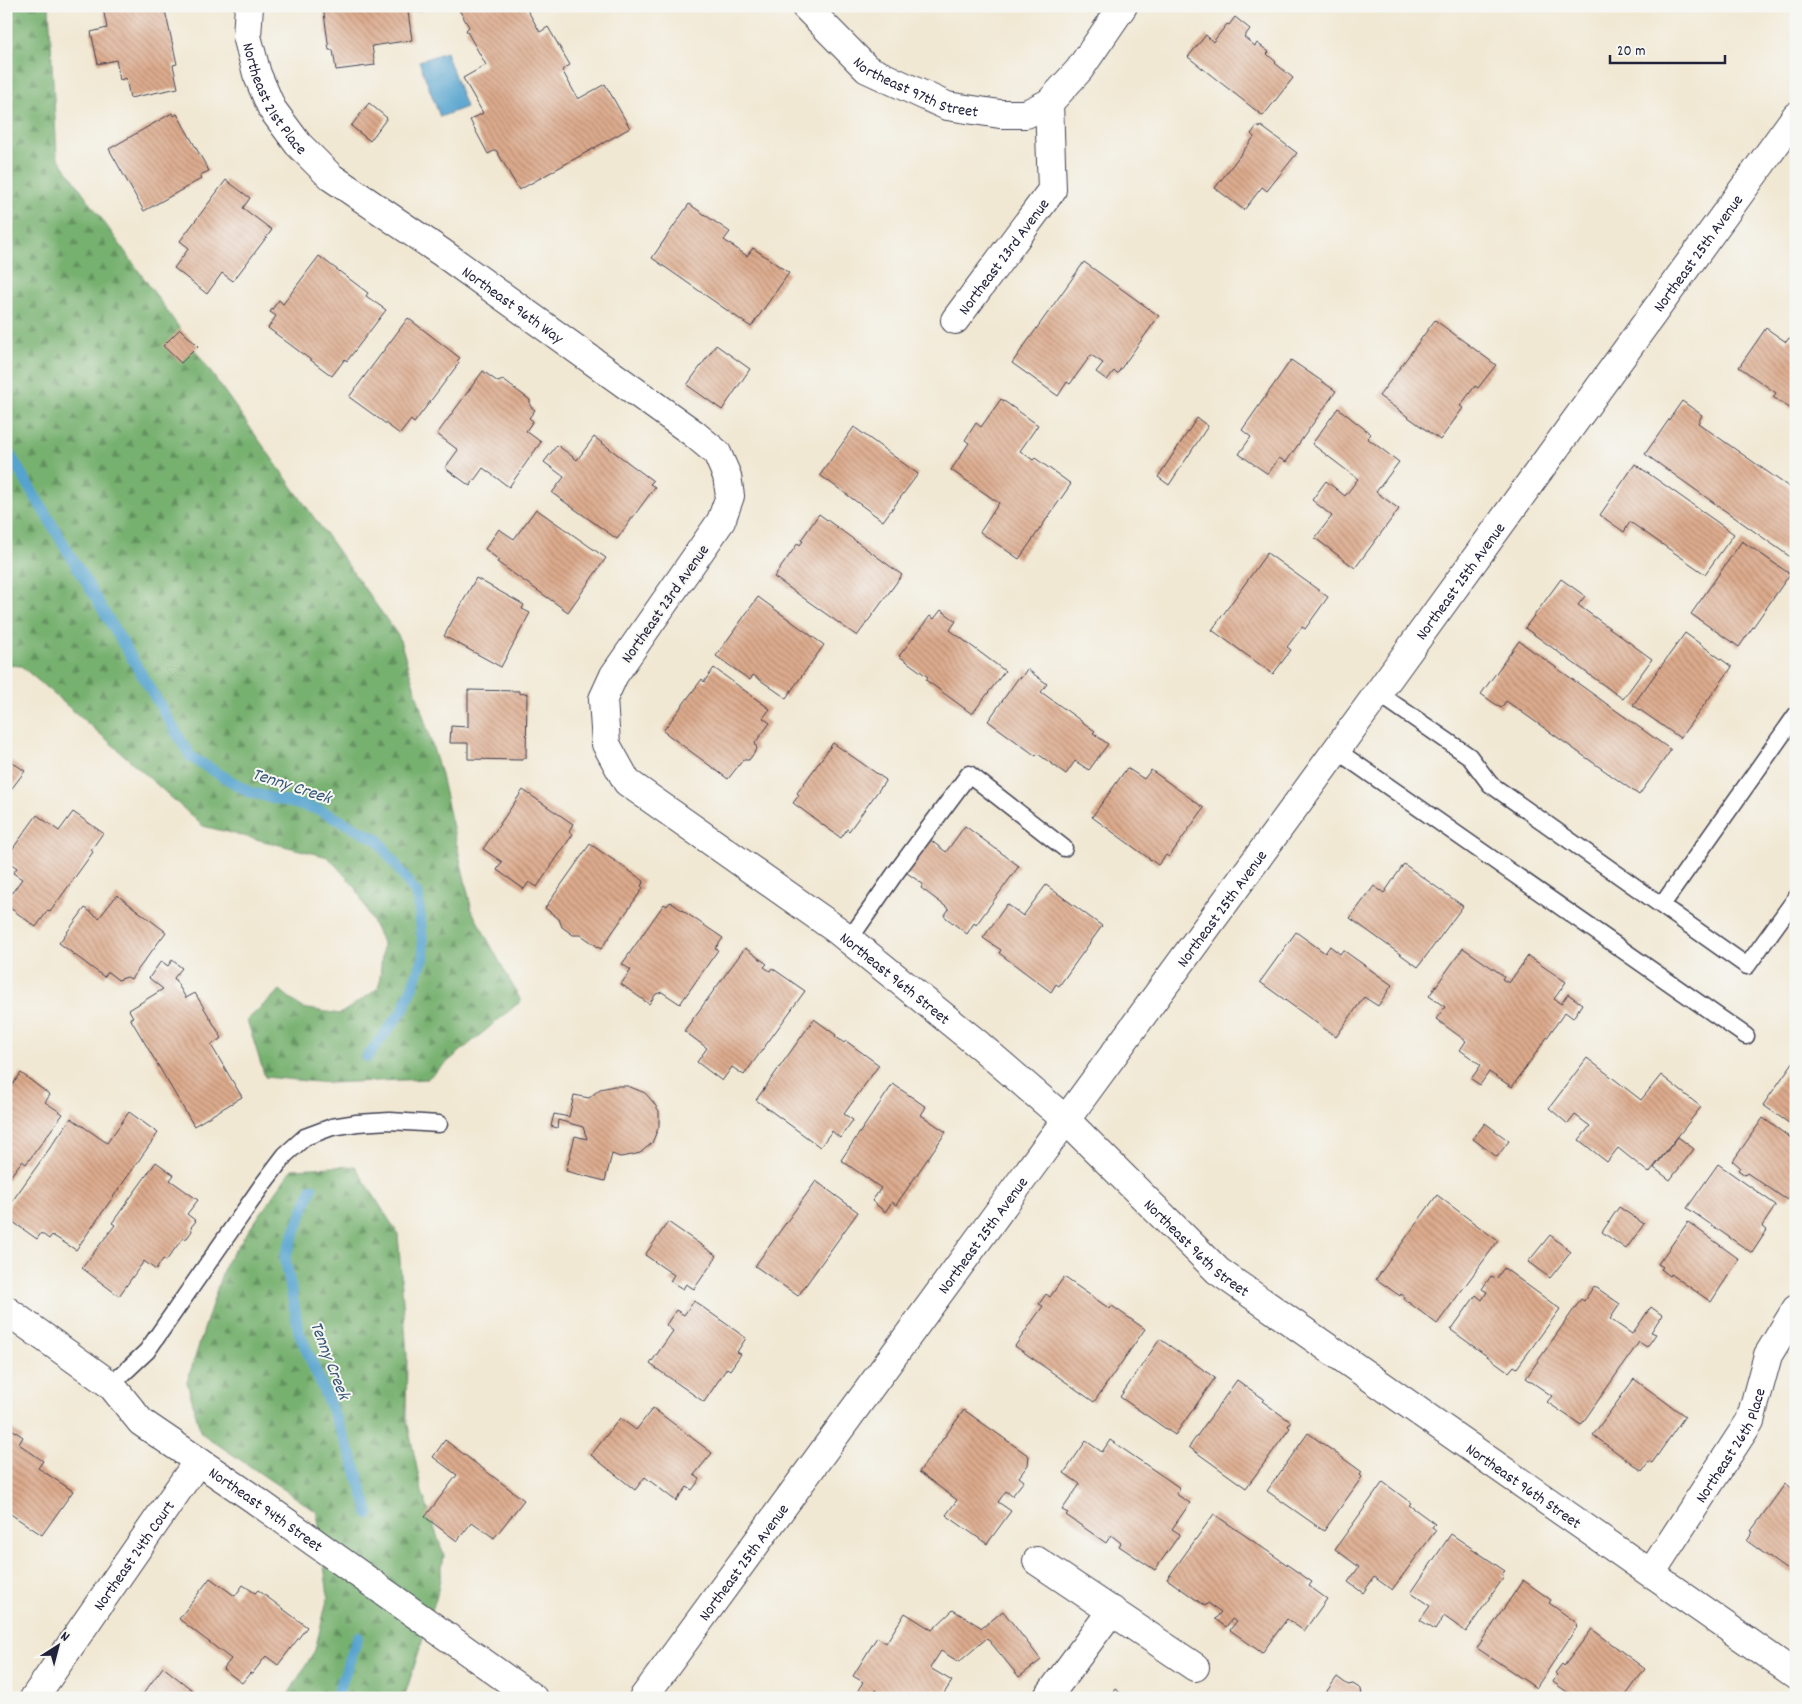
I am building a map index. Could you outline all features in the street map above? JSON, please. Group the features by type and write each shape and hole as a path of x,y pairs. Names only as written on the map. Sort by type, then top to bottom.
{"street":[{"name":"Northeast 21st Place","path":"249,6 247,36 257,74 272,109 298,144 331,177"},
{"name":"Northeast 97th Street","path":"805,6 867,69 947,106 1000,114 1026,114 1049,103"},
{"path":"1049,103 1079,70 1123,6"},
{"name":"Northeast 23rd Avenue","path":"955,320 1052,190 1049,103"},
{"name":"Northeast 25th Avenue","path":"643,1698 1378,693 1796,116"},
{"name":"Northeast 96th Way","path":"331,177 441,252 694,433"},
{"name":"Northeast 23rd Avenue","path":"627,782 606,744 603,700 614,675 721,521 730,496 726,476 717,453 694,433"},
{"name":"Northeast 96th Street","path":"627,782 849,940 979,1046 1066,1120 1218,1272 1796,1675"},
{"name":"Northeast 26th Place","path":"1652,1574 1750,1421 1768,1355 1796,1309"},
{"name":"Northeast 94th Street","path":"6,1310 111,1385 141,1422 533,1698"},
{"name":"Northeast 24th Court","path":"34,1698 198,1461"},
{"path":"1037,1561 1195,1667"},
{"path":"1047,1698 1112,1610"}],"lane":[{"path":"1378,693 1470,756 1490,784 1748,966 1796,898"},
{"path":"1662,905 1796,715"},
{"path":"1336,750 1746,1036"},
{"path":"849,940 894,875 969,774 1064,848"},
{"path":"111,1385 147,1351 263,1184 285,1155 305,1137 332,1127 358,1122 390,1121 439,1124"}],"green space":[{"path":"6,6 49,6 57,156 399,637 440,771 472,911 521,1001 427,1079 328,1083 265,1077 247,1020 280,990 302,1008 340,1014 379,988 383,944 356,888 328,857 203,826 21,666 6,665"},
{"path":"355,1166 398,1234 407,1355 406,1416 422,1492 444,1556 437,1595 404,1698 286,1698 315,1650 328,1596 317,1512 201,1433 187,1382 225,1264 292,1169"}],"water":[{"path":"446,52 466,107 440,117 419,61"}],"building":[{"path":"110,6 164,6 177,64 173,65 178,88 130,98 126,78 120,80 116,60 98,64 91,32 107,28 103,8"},
{"path":"323,6 422,6 422,11 408,12 412,40 372,46 375,65 336,70 333,50 329,50"},
{"path":"457,6 525,6 540,32 548,27 570,65 562,70 578,99 605,84 630,128 519,190 496,150 488,154 470,120 483,113 463,78 486,65 466,30 469,27"},
{"path":"1235,17 1250,29 1244,37 1255,46 1257,43 1269,52 1267,54 1275,63 1293,78 1263,116 1188,57 1206,35 1213,42"},
{"path":"369,103 387,118 370,141 351,126"},
{"path":"172,113 174,116 177,114 209,171 200,175 201,179 144,211 109,149"},
{"path":"1257,126 1260,128 1261,126 1297,153 1267,191 1262,187 1244,210 1215,188 1254,137 1251,134"},
{"path":"226,180 250,198 243,208 272,230 233,281 222,273 207,294 174,268 189,248 180,241"},
{"path":"689,204 730,232 724,240 747,256 753,248 789,273 751,327 652,258"},
{"path":"319,256 368,293 366,296 386,310 347,361 345,359 332,376 268,328 276,316 270,312 279,300 283,304"},
{"path":"1084,262 1159,316 1117,374 1114,371 1107,380 1096,372 1103,363 1091,355 1070,384 1067,382 1058,396 1012,363"},
{"path":"408,318 460,358 457,361 459,363 414,423 411,420 400,434 349,397"},
{"path":"1435,320 1496,365 1478,388 1475,386 1460,406 1463,408 1440,440 1379,396"},
{"path":"1766,328 1786,342 1789,338 1796,342 1796,408 1793,406 1791,409 1773,397 1776,393 1739,367"},
{"path":"180,329 198,346 181,363 163,346"},
{"path":"716,345 750,369 722,410 687,385"},
{"path":"1291,360 1336,391 1286,462 1279,458 1268,474 1239,454 1251,437 1242,430"},
{"path":"483,371 498,382 503,380 530,400 530,406 535,410 529,418 533,421 526,431 541,442 509,487 483,468 470,486 445,468 458,450 437,434"},
{"path":"1001,399 1038,425 1020,451 1033,460 1035,458 1071,484 1019,559 980,532 999,503 951,470 969,443 965,440 976,423 981,427"},
{"path":"1682,401 1702,415 1698,423 1796,492 1796,561 1645,454"},
{"path":"1338,408 1371,434 1367,438 1399,462 1376,492 1399,509 1355,568 1315,538 1332,516 1312,500 1326,481 1345,496 1358,479 1312,444"},
{"path":"1197,418 1208,426 1169,485 1158,477"},
{"path":"854,427 918,474 883,521 820,475"},
{"path":"594,437 653,481 650,484 655,487 617,539 552,493 564,477 544,462 557,445 577,460"},
{"path":"1635,464 1734,534 1705,574 1630,522 1624,532 1600,515"},
{"path":"536,509 606,558 568,612 497,562 499,560 485,549 499,529 514,539"},
{"path":"819,514 902,575 857,636 774,577 798,543 800,545 803,541 801,540"},
{"path":"1742,541 1790,574 1739,647 1691,614"},
{"path":"1267,553 1328,597 1305,629 1302,627 1287,647 1291,650 1273,674 1212,630"},
{"path":"476,578 524,605 522,609 530,613 501,667 444,636"},
{"path":"1561,579 1585,596 1578,605 1652,659 1623,699 1525,628"},
{"path":"758,597 824,645 786,698 753,675 750,680 716,656"},
{"path":"941,610 956,621 950,630 1005,671 972,714 926,680 928,677 899,656 930,616 934,619"},
{"path":"1685,633 1732,667 1680,738 1633,705"},
{"path":"1519,641 1671,750 1639,795 1506,701 1501,708 1481,694"},
{"path":"714,668 770,709 763,718 770,723 755,743 757,749 749,760 743,760 728,779 663,731 702,679 704,682"},
{"path":"1027,669 1047,684 1041,692 1095,731 1093,733 1108,744 1089,770 1075,761 1066,774 1038,754 1036,756 988,721 1019,677 1021,678"},
{"path":"468,690 519,691 519,694 527,693 526,758 522,758 522,760 468,759 468,743 450,743 451,726 468,727"},
{"path":"833,743 886,780 849,831 847,829 841,838 793,803 799,795 797,793"},
{"path":"6,758 25,771 6,796"},
{"path":"1127,768 1144,779 1151,770 1204,808 1169,857 1166,855 1158,865 1092,817"},
{"path":"523,790 573,824 569,831 573,834 537,887 529,882 524,889 497,870 502,862 483,849"},
{"path":"73,812 103,833 91,850 93,852 50,912 48,910 36,927 6,905 6,901 22,879 13,873 17,868 6,858 37,815 59,831"},
{"path":"965,826 1019,866 976,925 974,923 967,934 944,916 949,909 921,888 923,884 901,869 925,836 946,852"},
{"path":"590,844 644,881 641,886 643,888 601,949 581,935 573,935 562,927 559,919 545,908"},
{"path":"1404,864 1463,906 1418,967 1350,918 1374,886 1384,893"},
{"path":"1046,885 1102,926 1059,986 1056,984 1051,992 999,953 1001,950 983,938 1007,904 1023,916"},
{"path":"117,895 166,932 131,979 127,977 118,980 108,972 104,977 59,943 85,908 99,918"},
{"path":"670,902 723,938 715,949 718,950 680,1004 662,992 656,994 649,1004 621,984 631,970 622,964 664,904 667,906"},
{"path":"1296,932 1325,953 1330,946 1340,954 1343,950 1392,985 1378,1006 1364,997 1336,1037 1260,982"},
{"path":"745,948 767,964 764,967 770,971 772,968 805,991 744,1075 732,1067 722,1081 697,1062 707,1048 684,1031"},
{"path":"1463,948 1504,976 1502,979 1509,983 1528,956 1566,982 1554,999 1561,1004 1568,994 1582,1004 1573,1018 1565,1012 1512,1087 1489,1072 1480,1085 1471,1079 1481,1065 1460,1050 1466,1041 1436,1019 1445,1007 1429,996"},
{"path":"172,960 182,968 174,978 186,998 195,993 222,1038 211,1045 242,1097 194,1126 130,1018 133,1017 129,1010 163,989 149,978 161,961 168,966"},
{"path":"814,1019 844,1043 846,1041 879,1065 844,1114 853,1120 840,1138 832,1131 820,1147 756,1100"},
{"path":"1587,1058 1641,1100 1661,1075 1701,1107 1649,1173 1618,1148 1607,1162 1579,1140 1590,1126 1575,1115 1568,1124 1549,1108"},
{"path":"1794,1061 1796,1062 1796,1128 1763,1105"},
{"path":"21,1073 50,1095 45,1102 63,1114 26,1164 22,1161 6,1182 6,1085 10,1088"},
{"path":"893,1084 926,1107 921,1115 946,1132 896,1205 892,1202 885,1212 872,1201 881,1188 841,1160"},
{"path":"628,1086 645,1093 659,1111 659,1126 652,1143 640,1153 620,1157 612,1154 605,1181 566,1171 575,1136 587,1139 583,1127 558,1120 557,1128 551,1126 554,1114 569,1117 574,1095 589,1098 600,1089"},
{"path":"129,1112 158,1133 76,1250 52,1235 49,1239 41,1233 37,1239 6,1217 6,1210 71,1118 107,1143"},
{"path":"1763,1118 1796,1142 1796,1187 1787,1200 1747,1173 1745,1175 1738,1170 1740,1167 1733,1161"},
{"path":"1485,1123 1509,1141 1497,1157 1473,1139"},
{"path":"1678,1137 1694,1149 1670,1180 1654,1168"},
{"path":"156,1162 174,1175 170,1180 198,1200 187,1214 196,1221 191,1227 192,1231 187,1238 182,1239 166,1261 163,1259 156,1270 144,1261 119,1296 82,1268 115,1225 112,1223"},
{"path":"1718,1164 1776,1205 1762,1226 1767,1230 1752,1253 1687,1208"},
{"path":"816,1181 858,1212 798,1296 755,1266"},
{"path":"1437,1195 1498,1241 1437,1324 1404,1299 1405,1297 1401,1294 1400,1296 1376,1279"},
{"path":"1619,1207 1644,1224 1626,1249 1602,1232"},
{"path":"668,1222 717,1256 694,1289 686,1284 683,1289 670,1281 674,1275 645,1255"},
{"path":"1688,1222 1739,1259 1711,1302 1671,1274 1670,1276 1658,1264"},
{"path":"1550,1235 1571,1252 1550,1278 1528,1262"},
{"path":"1504,1268 1560,1309 1517,1368 1514,1366 1509,1372 1451,1330 1476,1295 1482,1300 1487,1292 1482,1289 1491,1276 1496,1279"},
{"path":"1064,1277 1110,1309 1112,1306 1145,1329 1094,1402 1015,1346 1043,1306 1039,1304 1046,1294 1050,1297"},
{"path":"1594,1286 1620,1304 1610,1319 1632,1334 1651,1307 1662,1315 1651,1332 1656,1334 1647,1347 1639,1342 1581,1425 1547,1402 1552,1396 1526,1378 1581,1299 1584,1301"},
{"path":"694,1301 746,1338 737,1352 741,1354 730,1370 727,1368 704,1402 650,1364 673,1331 666,1325 676,1310 684,1315"},
{"path":"1160,1339 1215,1378 1175,1435 1120,1397"},
{"path":"1634,1379 1685,1416 1652,1463 1649,1461 1642,1471 1593,1435"},
{"path":"1237,1380 1264,1399 1262,1401 1291,1422 1288,1426 1290,1428 1246,1488 1189,1447"},
{"path":"653,1408 712,1453 694,1475 700,1479 692,1490 687,1487 676,1501 645,1477 635,1490 591,1455 620,1418 636,1430"},
{"path":"964,1410 1029,1456 1028,1465 1019,1477 1024,1481 1012,1496 1006,1491 998,1502 1011,1511 987,1544 946,1515 957,1500 919,1472"},
{"path":"6,1425 23,1437 19,1444 43,1461 38,1468 73,1491 42,1535 6,1511"},
{"path":"1308,1433 1362,1472 1360,1475 1362,1477 1324,1531 1267,1491"},
{"path":"445,1440 524,1500 494,1538 472,1522 457,1541 425,1517 457,1475 433,1457"},
{"path":"1110,1440 1180,1488 1176,1494 1190,1503 1172,1529 1180,1534 1155,1570 1119,1546 1121,1543 1111,1535 1106,1543 1066,1515 1068,1513 1062,1510 1080,1484 1064,1473 1086,1441 1102,1452"},
{"path":"1383,1482 1411,1503 1409,1505 1435,1524 1432,1527 1436,1530 1392,1590 1374,1577 1363,1593 1348,1582 1359,1567 1335,1549"},
{"path":"1785,1484 1796,1491 1795,1576 1747,1541 1753,1532 1751,1531"},
{"path":"1214,1514 1312,1582 1309,1586 1327,1599 1304,1631 1287,1619 1262,1653 1230,1630 1236,1622 1232,1619 1226,1627 1215,1619 1221,1612 1208,1603 1205,1606 1167,1579"},
{"path":"1451,1534 1505,1571 1501,1575 1504,1577 1466,1632 1444,1616 1435,1630 1420,1620 1430,1606 1411,1593"},
{"path":"210,1578 235,1596 243,1585 255,1593 258,1590 307,1627 278,1665 266,1656 242,1683 223,1669 231,1659 179,1619"},
{"path":"1523,1580 1551,1600 1549,1603 1577,1623 1577,1627 1536,1688 1477,1648"},
{"path":"953,1610 982,1628 1003,1611 1041,1660 1019,1677 987,1638 959,1662 941,1651 930,1668 952,1681 941,1698 889,1698 876,1690 871,1698 866,1698 857,1692 863,1682 853,1676 877,1637 886,1643 905,1613 932,1630"},
{"path":"1592,1629 1645,1669 1624,1698 1567,1698 1570,1694 1553,1682 1557,1675 1555,1673 1562,1664 1564,1666"},
{"path":"163,1667 196,1693 192,1698 140,1698"},
{"path":"1337,1677 1348,1685 1353,1684 1361,1689 1362,1696 1365,1698 1322,1698"},
{"path":"1115,1689 1128,1698 1109,1698"}],"waterway":[{"name":"Tenny Creek","path":"6,448 191,757 249,792 320,810 378,840 418,896 424,957 403,1010 367,1057"},
{"name":"Tenny Creek","path":"312,1188 285,1257 299,1332 353,1460 369,1514"},
{"name":"Tenny Creek","path":"336,1698 358,1637"}]}
